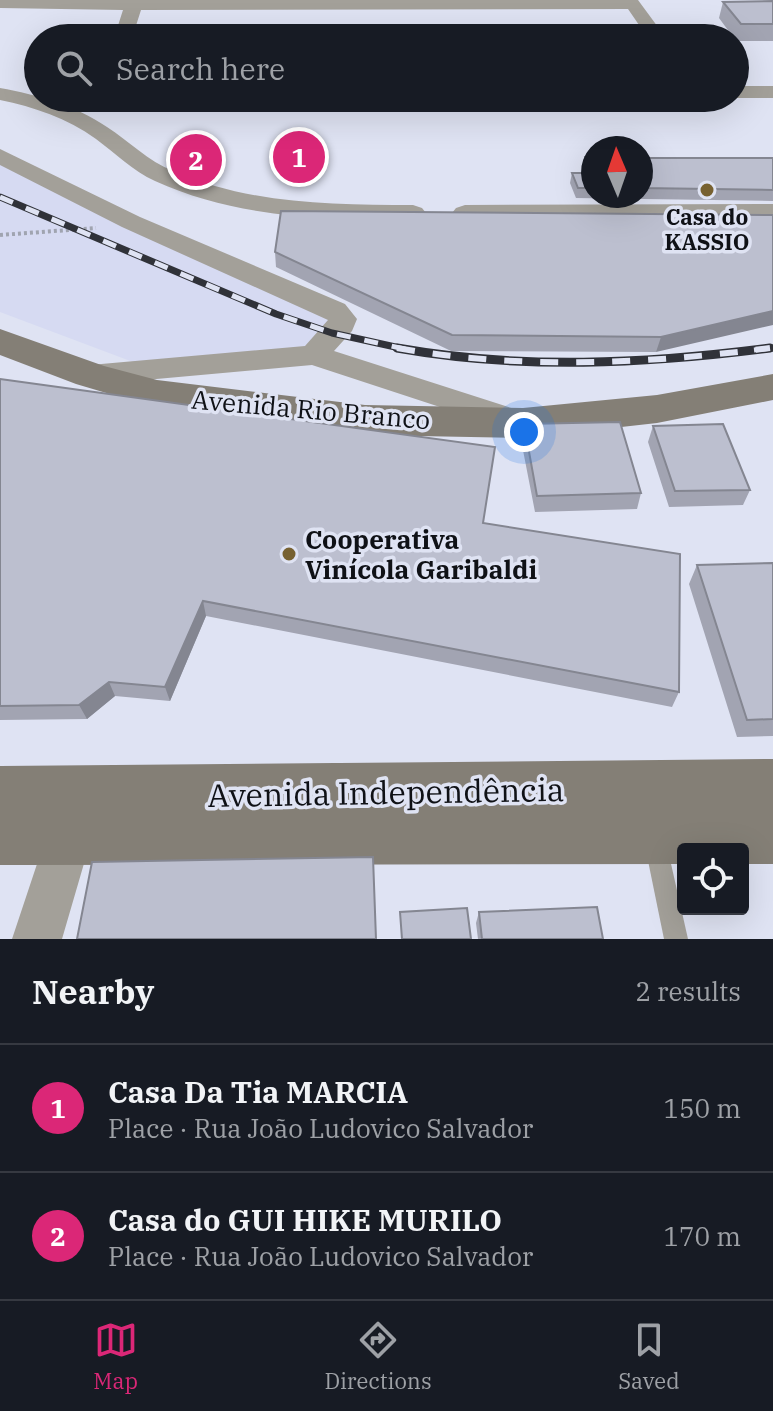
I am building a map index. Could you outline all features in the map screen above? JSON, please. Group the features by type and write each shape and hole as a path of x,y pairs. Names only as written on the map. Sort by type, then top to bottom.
{"main road":[{"name":"Avenida Rio Branco","path":"0,341 90,375 157,394 365,420 523,423 657,409 773,387"},
{"name":"Avenida Independência","path":"0,795 773,787"},
{"name":"Avenida Independência","path":"0,835 773,834"}],"street":[{"path":"0,3 633,4 647,24"},
{"path":"128,24 134,5"},
{"path":"749,92 773,92"},
{"path":"0,94 24,97"},
{"path":"64,112 90,125 158,173 197,190 271,206 408,213 773,212"},
{"path":"0,156 131,222 335,310 343,319 342,325 314,355"},
{"path":"90,375 314,355 523,423"},
{"path":"37,939 69,836"}],"lane":[{"path":"653,836 676,939"}],"shaded area":[{"path":"0,162 341,324 307,350 133,362 0,312"}],"building":[{"path":"773,1 773,24 741,24 723,2"},
{"path":"191,137 215,144 197,162 176,159 184,150 174,149"},
{"path":"285,140 315,141 309,156 281,152"},
{"path":"653,158 773,158 773,190 653,188"},
{"path":"572,173 581,173 581,188 578,188"},
{"path":"281,211 773,215 773,311 661,337 452,335 275,252"},
{"name":"Cooperativa Vinícola Garibaldi","path":"0,379 495,447 483,523 680,554 679,692 203,601 165,687 109,682 79,705 0,706"},
{"path":"620,422 641,493 537,496 524,424"},
{"path":"723,424 750,490 675,491 653,426"},
{"path":"773,563 773,719 747,720 697,565"},
{"path":"373,857 376,939 77,939 92,862"},
{"path":"597,907 603,939 482,939 479,912"},
{"path":"467,908 471,939 402,939 400,912"}],"railway":[{"path":"0,197 276,314 332,333 406,349"},
{"path":"397,348 406,349"},
{"path":"406,349 490,360 584,362 677,358 770,348"},
{"path":"754,350 773,348"}],"place":[{"name":"Casa Da Tia MARCIA","path":"299,157"},
{"name":"Casa do GUI HIKE MURILO","path":"196,160"},
{"name":"Casa do KASSIO","path":"707,190"},
{"name":"Cooperativa Vinícola Garibaldi","path":"289,554"}]}
